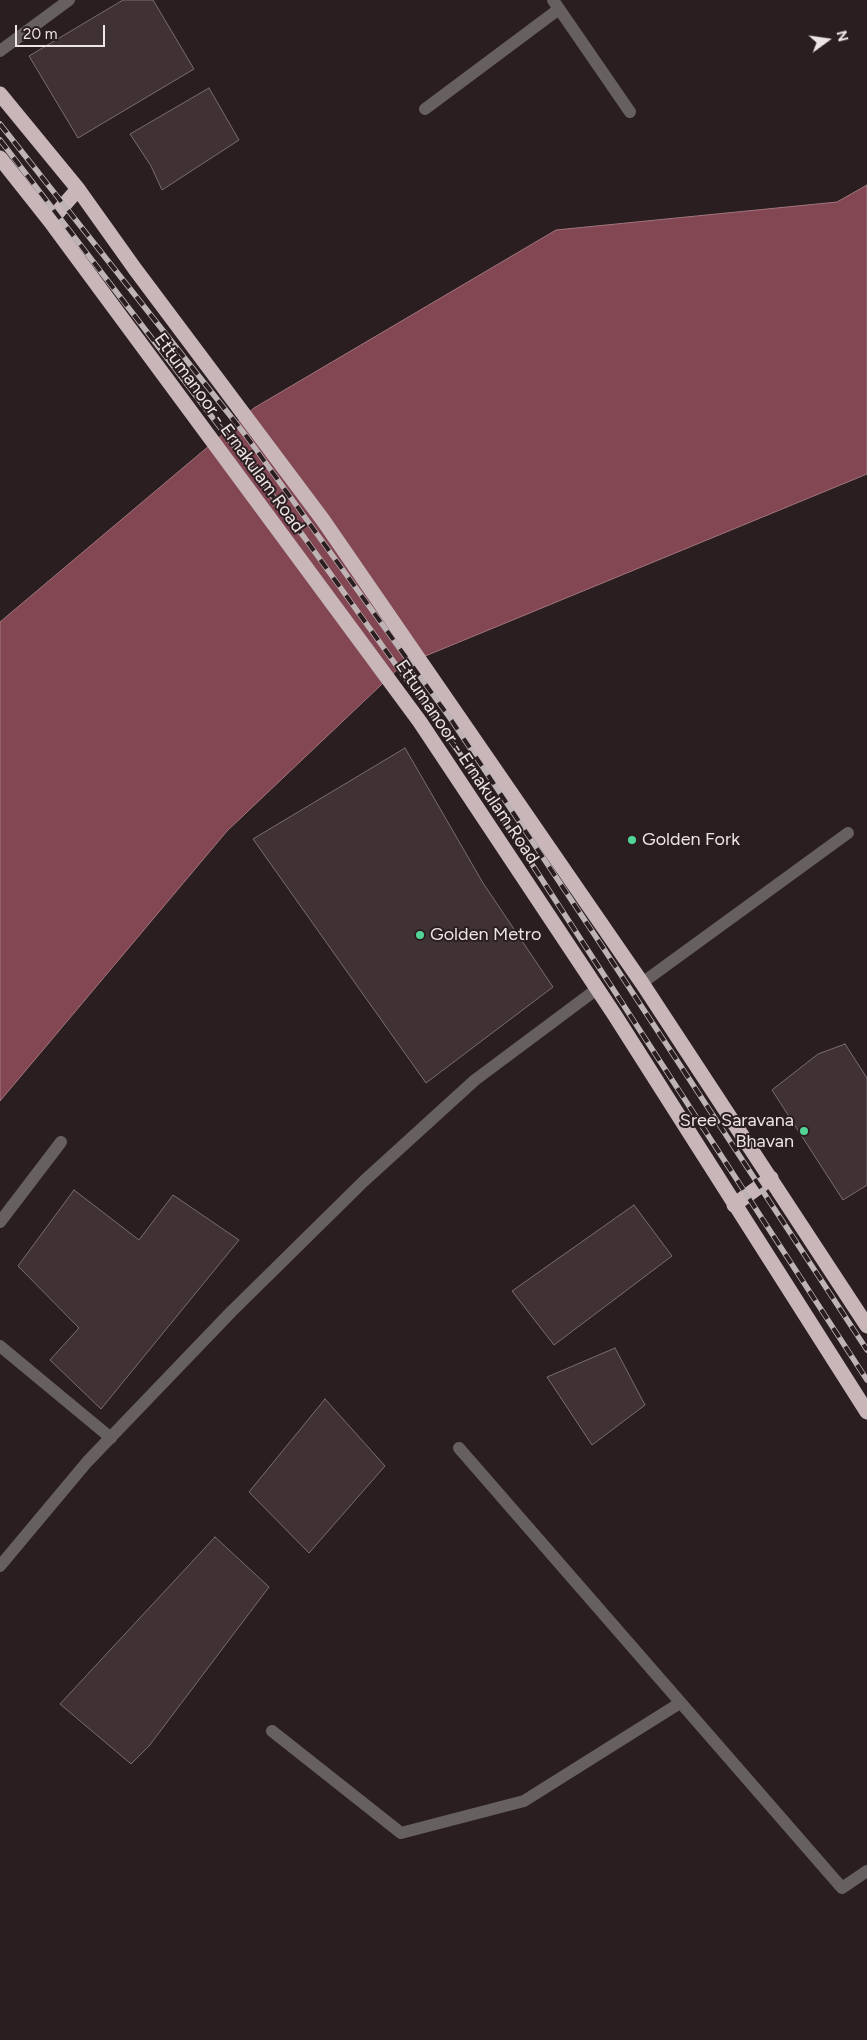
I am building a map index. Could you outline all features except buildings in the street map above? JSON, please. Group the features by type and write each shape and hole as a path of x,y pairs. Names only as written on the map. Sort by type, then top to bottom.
{"highway":[{"path":"0,94 78,189 323,520 642,983 772,1178 867,1326"},
{"name":"Ettumanoor - Ernakulam Road","path":"0,158 50,221 420,722 597,989 867,1412"},
{"path":"50,221 78,189"},
{"path":"734,1206 772,1178"}],"street":[{"path":"0,51 69,0"},
{"path":"425,109 556,4 630,112"},
{"path":"642,983 848,833"},
{"path":"0,1566 87,1462 231,1312 371,1175 475,1080 597,989"},
{"path":"0,1222 61,1142"},
{"path":"0,1346 111,1438"},
{"path":"459,1448 842,1888 867,1870"},
{"path":"272,1731 401,1833 524,1801 680,1703"}],"shaded area":[{"path":"867,185 867,474 401,666 227,831 0,1101 0,622 254,408 556,230 837,202"}],"railway":[{"path":"0,124 247,437 452,721 867,1350"},
{"path":"0,140 304,537 463,758 867,1380"}],"place":[{"name":"Golden Fork","path":"632,840"},
{"name":"Golden Metro","path":"420,935"},
{"name":"Sree Saravana Bhavan","path":"804,1131"}]}
